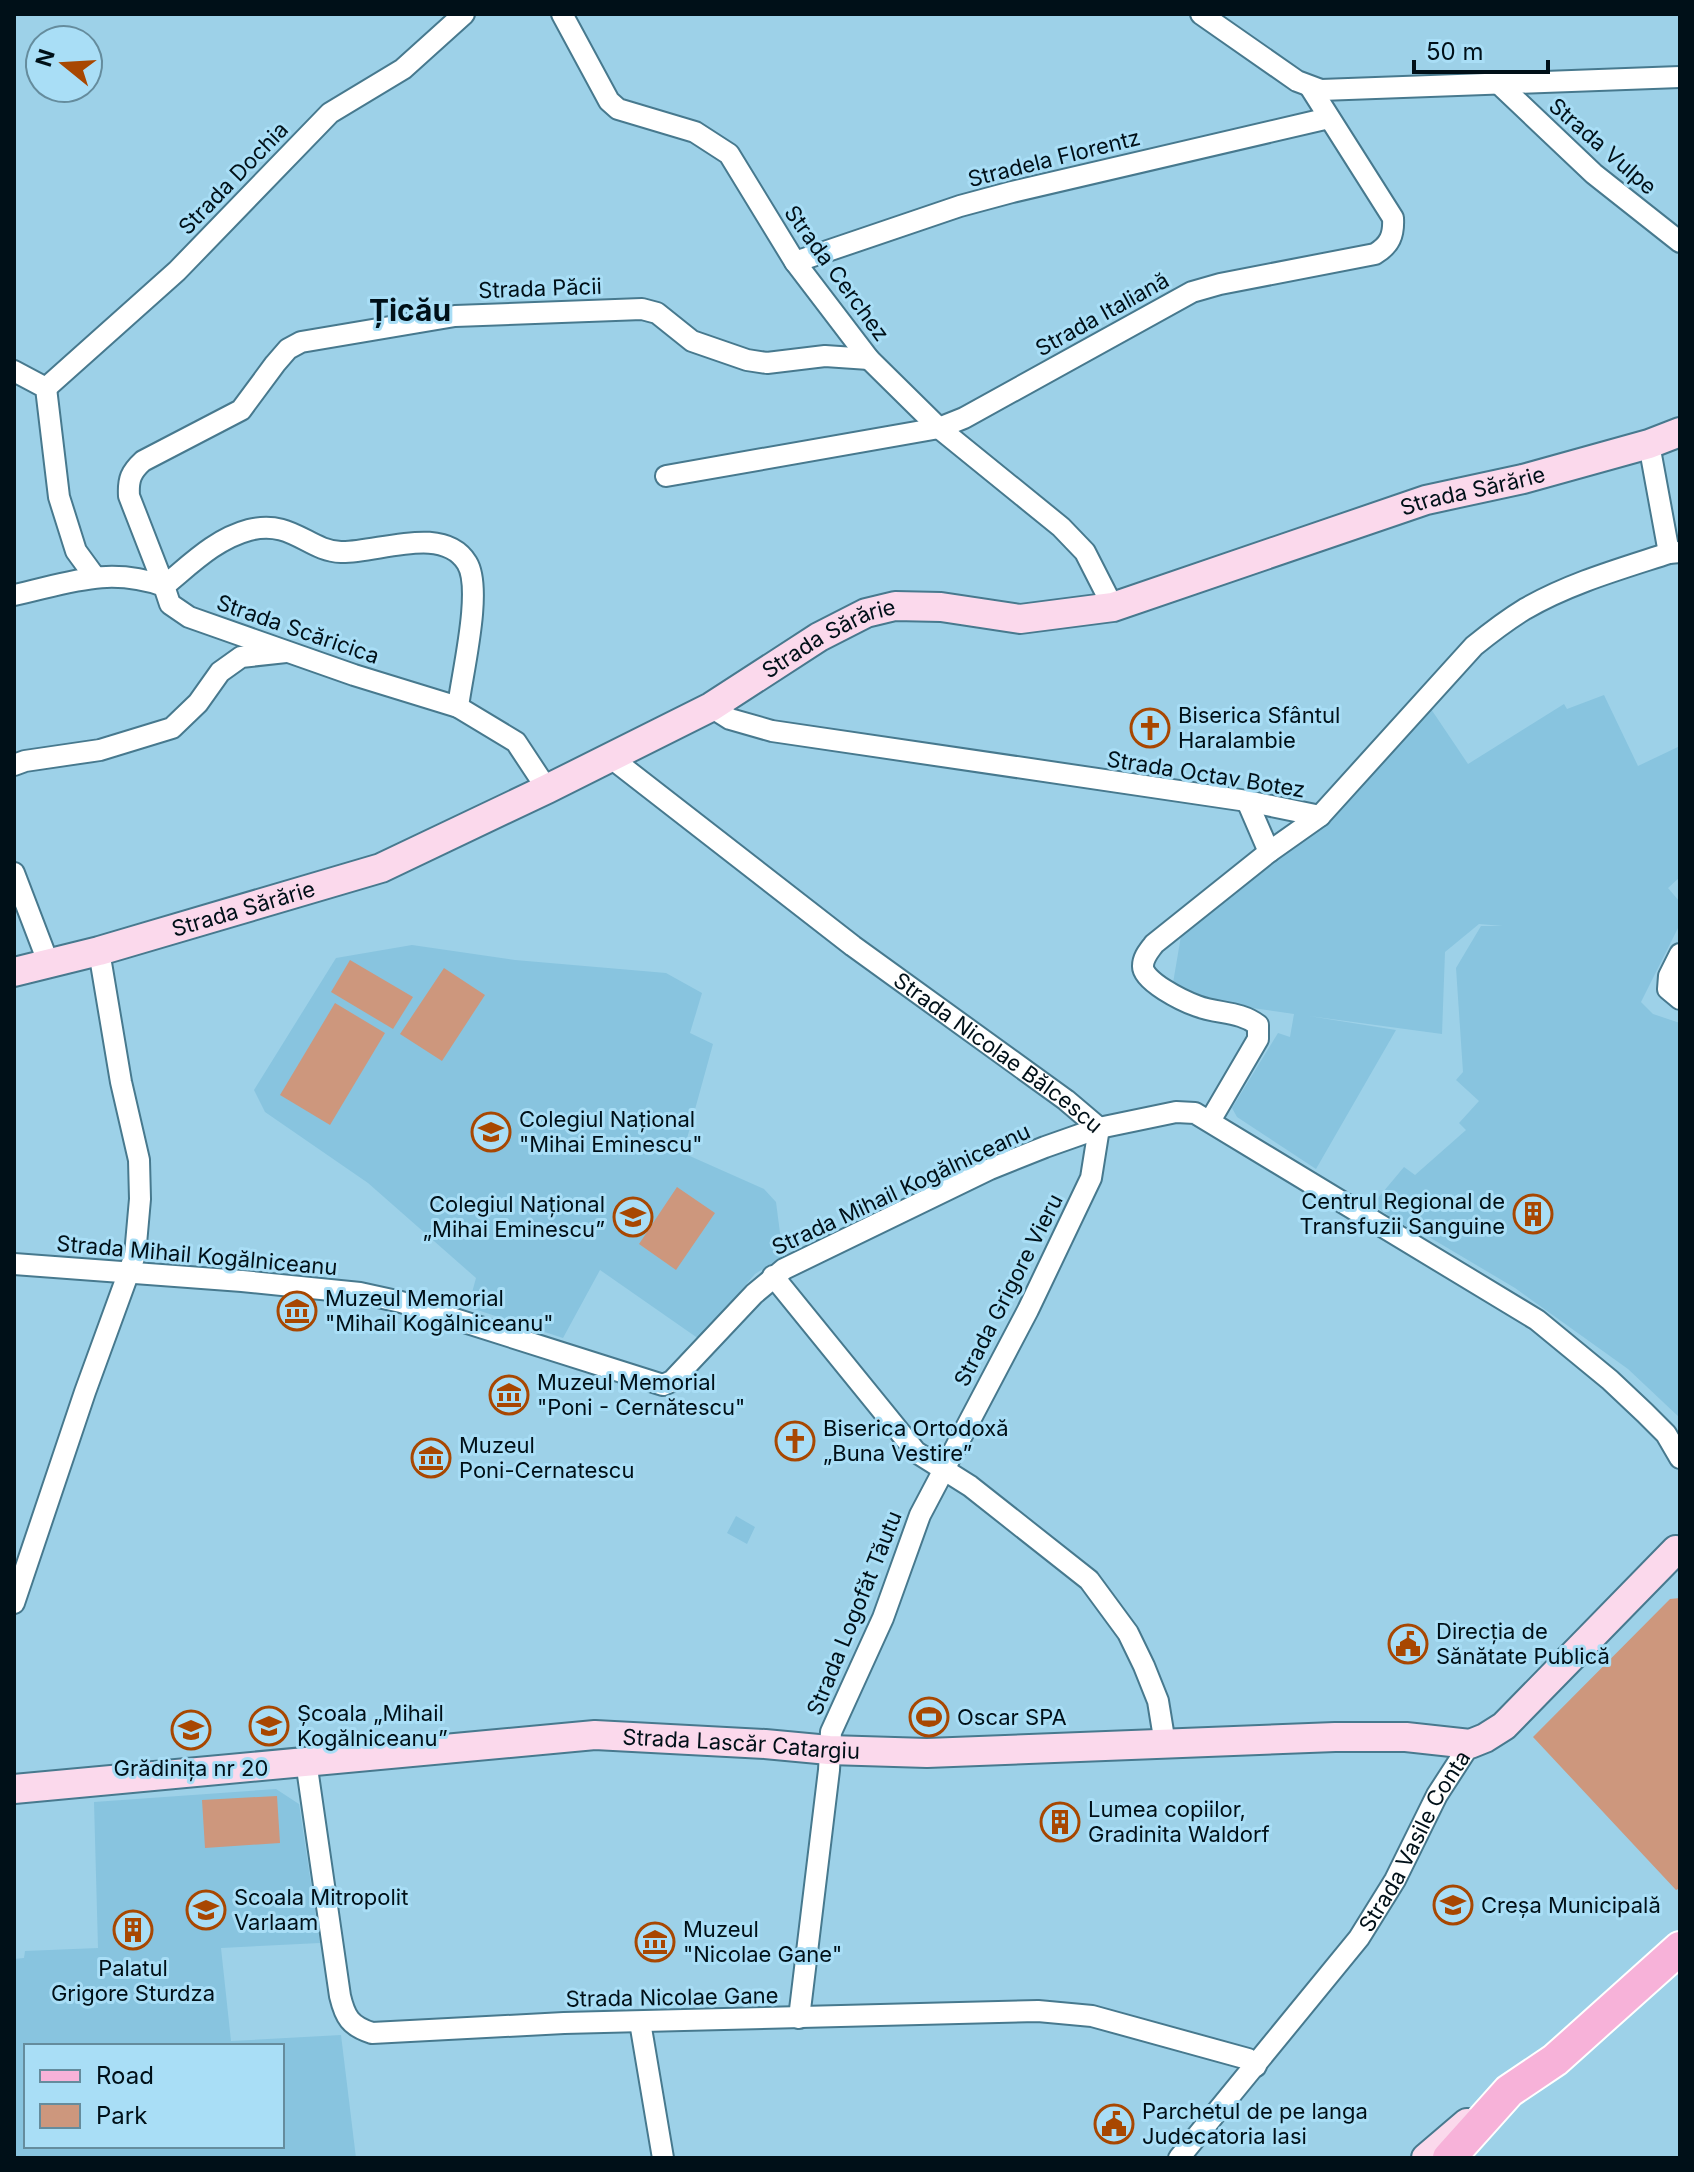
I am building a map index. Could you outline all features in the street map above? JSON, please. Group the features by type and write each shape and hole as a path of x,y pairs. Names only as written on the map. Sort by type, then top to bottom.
{"main road":[{"path":"1449,2158 1680,1948"},
{"path":"1461,2158 1515,2098"},
{"path":"1479,2158 1515,2098"}],"street":[{"name":"Strada Dochia","path":"46,388 177,271 330,113 403,69 464,14"},
{"name":"Strada Cerchez","path":"562,14 609,101 618,109 695,132 729,154 795,262 869,359 939,428 1061,527 1085,552 1113,607"},
{"path":"1201,14 1297,81 1321,90 1680,77"},
{"name":"Strada Vulpe","path":"1497,82 1594,174 1680,242"},
{"name":"Strada Italiană","path":"666,476 939,428 964,418 1192,292 1375,254 1383,249 1394,231 1393,218 1310,87"},
{"name":"Stradela Florentz","path":"795,262 960,206 1329,118"},
{"name":"Strada Păcii","path":"164,586 129,496 128,482 132,471 143,461 241,410 288,349 301,342 455,316 642,309 657,313 692,341 747,360 767,363 825,356 869,359"},
{"path":"14,371 46,388 59,497 76,551 95,577"},
{"name":"Strada Sărărie","path":"14,972 99,951 381,868 711,707 819,637 866,613 895,606 941,607 1020,619 1113,607 1426,500 1523,479 1649,444 1680,432"},
{"path":"1320,816 1474,646 1525,609 1579,583 1675,552 1649,444"},
{"path":"14,595 95,577 119,575 164,586 221,540 252,529 272,528 295,533 327,551 422,543 445,546 457,551 467,563 474,590 458,707"},
{"name":"Strada Scăricica","path":"164,586 170,604 189,617 354,675 458,707 516,742 547,789"},
{"path":"14,765 100,750 172,728 198,703 220,672 241,657 291,652"},
{"name":"Strada Octav Botez","path":"711,707 730,719 772,731 1247,801 1320,816"},
{"name":"Strada Nicolae Bălcescu","path":"610,757 853,946 1066,1100 1099,1128 1176,1112 1195,1113 1210,1121 1537,1320 1645,1413 1666,1434 1680,1458"},
{"path":"1247,801 1269,852"},
{"name":"Strada Octav Botez","path":"1210,1121 1258,1039 1258,1025 1248,1017 1198,1007 1147,980 1142,970 1144,958 1154,944 1182,920 1320,816"},
{"path":"14,873 48,962"},
{"path":"14,1603 128,1273 136,1241 140,1199 139,1160 121,1082 99,951"},
{"path":"1680,954 1669,976 1668,989 1680,999"},
{"name":"Strada Mihail Kogălniceanu","path":"14,1264 203,1277 360,1293 415,1307 663,1385 690,1364 728,1320 773,1276 990,1169 1099,1128"},
{"name":"Strada Grigore Vieru","path":"943,1468 1028,1310 1091,1178 1099,1128"},
{"path":"773,1276 916,1452 970,1486 1089,1580 1128,1633 1144,1666 1158,1701 1165,1744"},
{"name":"Strada Logofăt Tăutu","path":"799,2018 831,1732 883,1618 920,1515 943,1468"},
{"name":"Strada Vasile Conta","path":"1179,2158 1359,1938 1395,1880 1437,1795 1470,1744 1504,1726 1679,1549"},
{"name":"Strada Lascăr Catargiu","path":"14,1789 595,1735 927,1753 1349,1737 1406,1737 1470,1744"},
{"name":"Strada Nicolae Gane","path":"306,1761 345,2017 357,2028 372,2033 564,2023 979,2011 1065,2012 1188,2041 1248,2059 1256,2066"},
{"path":"640,2022 663,2158"},
{"path":"1426,2158 1447,2138 1515,2098"}],"shaded area":[{"path":"1604,695 1638,766 1680,746 1680,877 1668,888 1680,902 1680,924 1641,1002 1653,1014 1680,1023 1680,1418 1628,1369 1515,1288 1394,1220 1373,1204 1404,1167 1415,1175 1466,1130 1459,1123 1479,1101 1456,1080 1463,1072 1456,968 1481,926 1503,926 1479,924 1445,952 1442,1034 1309,1016 1396,1030 1316,1169 1237,1117 1232,1108 1278,1033 1290,1037 1294,1014 1238,1006 1173,983 1182,930 1328,821 1431,709 1468,764 1564,704 1567,709"},
{"name":"Colegiul Național \"Mihai Eminescu\"","path":"412,945 515,960 666,973 702,993 690,1033 713,1044 683,1153 764,1189 776,1202 783,1256 755,1274 699,1339 600,1270 563,1338 468,1307 476,1278 368,1183 265,1112 254,1090 336,958"},
{"path":"736,1516 755,1527 747,1544 727,1533"},
{"name":"Scoala Mitropolit Varlaam","path":"276,1789 299,1804 320,1943 221,1948 231,2041 341,2035 356,2158 14,2158 14,1959 24,1958 25,1951 98,1948 94,1802"}],"green space":[{"path":"350,960 413,997 393,1029 331,992"},
{"path":"444,968 485,995 442,1061 400,1034"},
{"path":"335,1003 385,1033 330,1125 280,1095"},
{"path":"677,1187 715,1213 676,1270 639,1244"},
{"path":"1680,1598 1680,1888 1676,1890 1533,1737 1670,1599"},
{"path":"277,1796 280,1843 205,1848 202,1800"}],"place":[{"name":"Biserica Sfântul Haralambie","path":"1150,728"},
{"name":"Colegiul Național \"Mihai Eminescu\"","path":"491,1132"},
{"name":"Centrul Regional de Transfuzii Sanguine","path":"1533,1214"},
{"name":"Colegiul Național „Mihai Eminescu”","path":"633,1217"},
{"name":"Muzeul Memorial \"Mihail Kogălniceanu\"","path":"297,1311"},
{"name":"Muzeul Memorial \"Poni - Cernătescu\"","path":"509,1395"},
{"name":"Biserica Ortodoxă „Buna Vestire”","path":"795,1441"},
{"name":"Muzeul Poni-Cernatescu","path":"431,1458"},
{"name":"Direcția de Sănătate Publică","path":"1408,1644"},
{"name":"Oscar SPA","path":"929,1717"},
{"name":"Școala „Mihail Kogălniceanu”","path":"269,1726"},
{"name":"Grădinița nr 20","path":"191,1730"},
{"name":"Lumea copiilor, Gradinita Waldorf","path":"1060,1822"},
{"name":"Creșa Municipală","path":"1453,1905"},
{"name":"Scoala Mitropolit Varlaam","path":"206,1910"},
{"name":"Palatul Grigore Sturdza","path":"133,1930"},
{"name":"Muzeul \"Nicolae Gane\"","path":"655,1942"},
{"name":"Parchetul de pe langa Judecatoria Iasi","path":"1114,2124"}],"district":[{"name":"Țicău","path":"410,310"}]}
